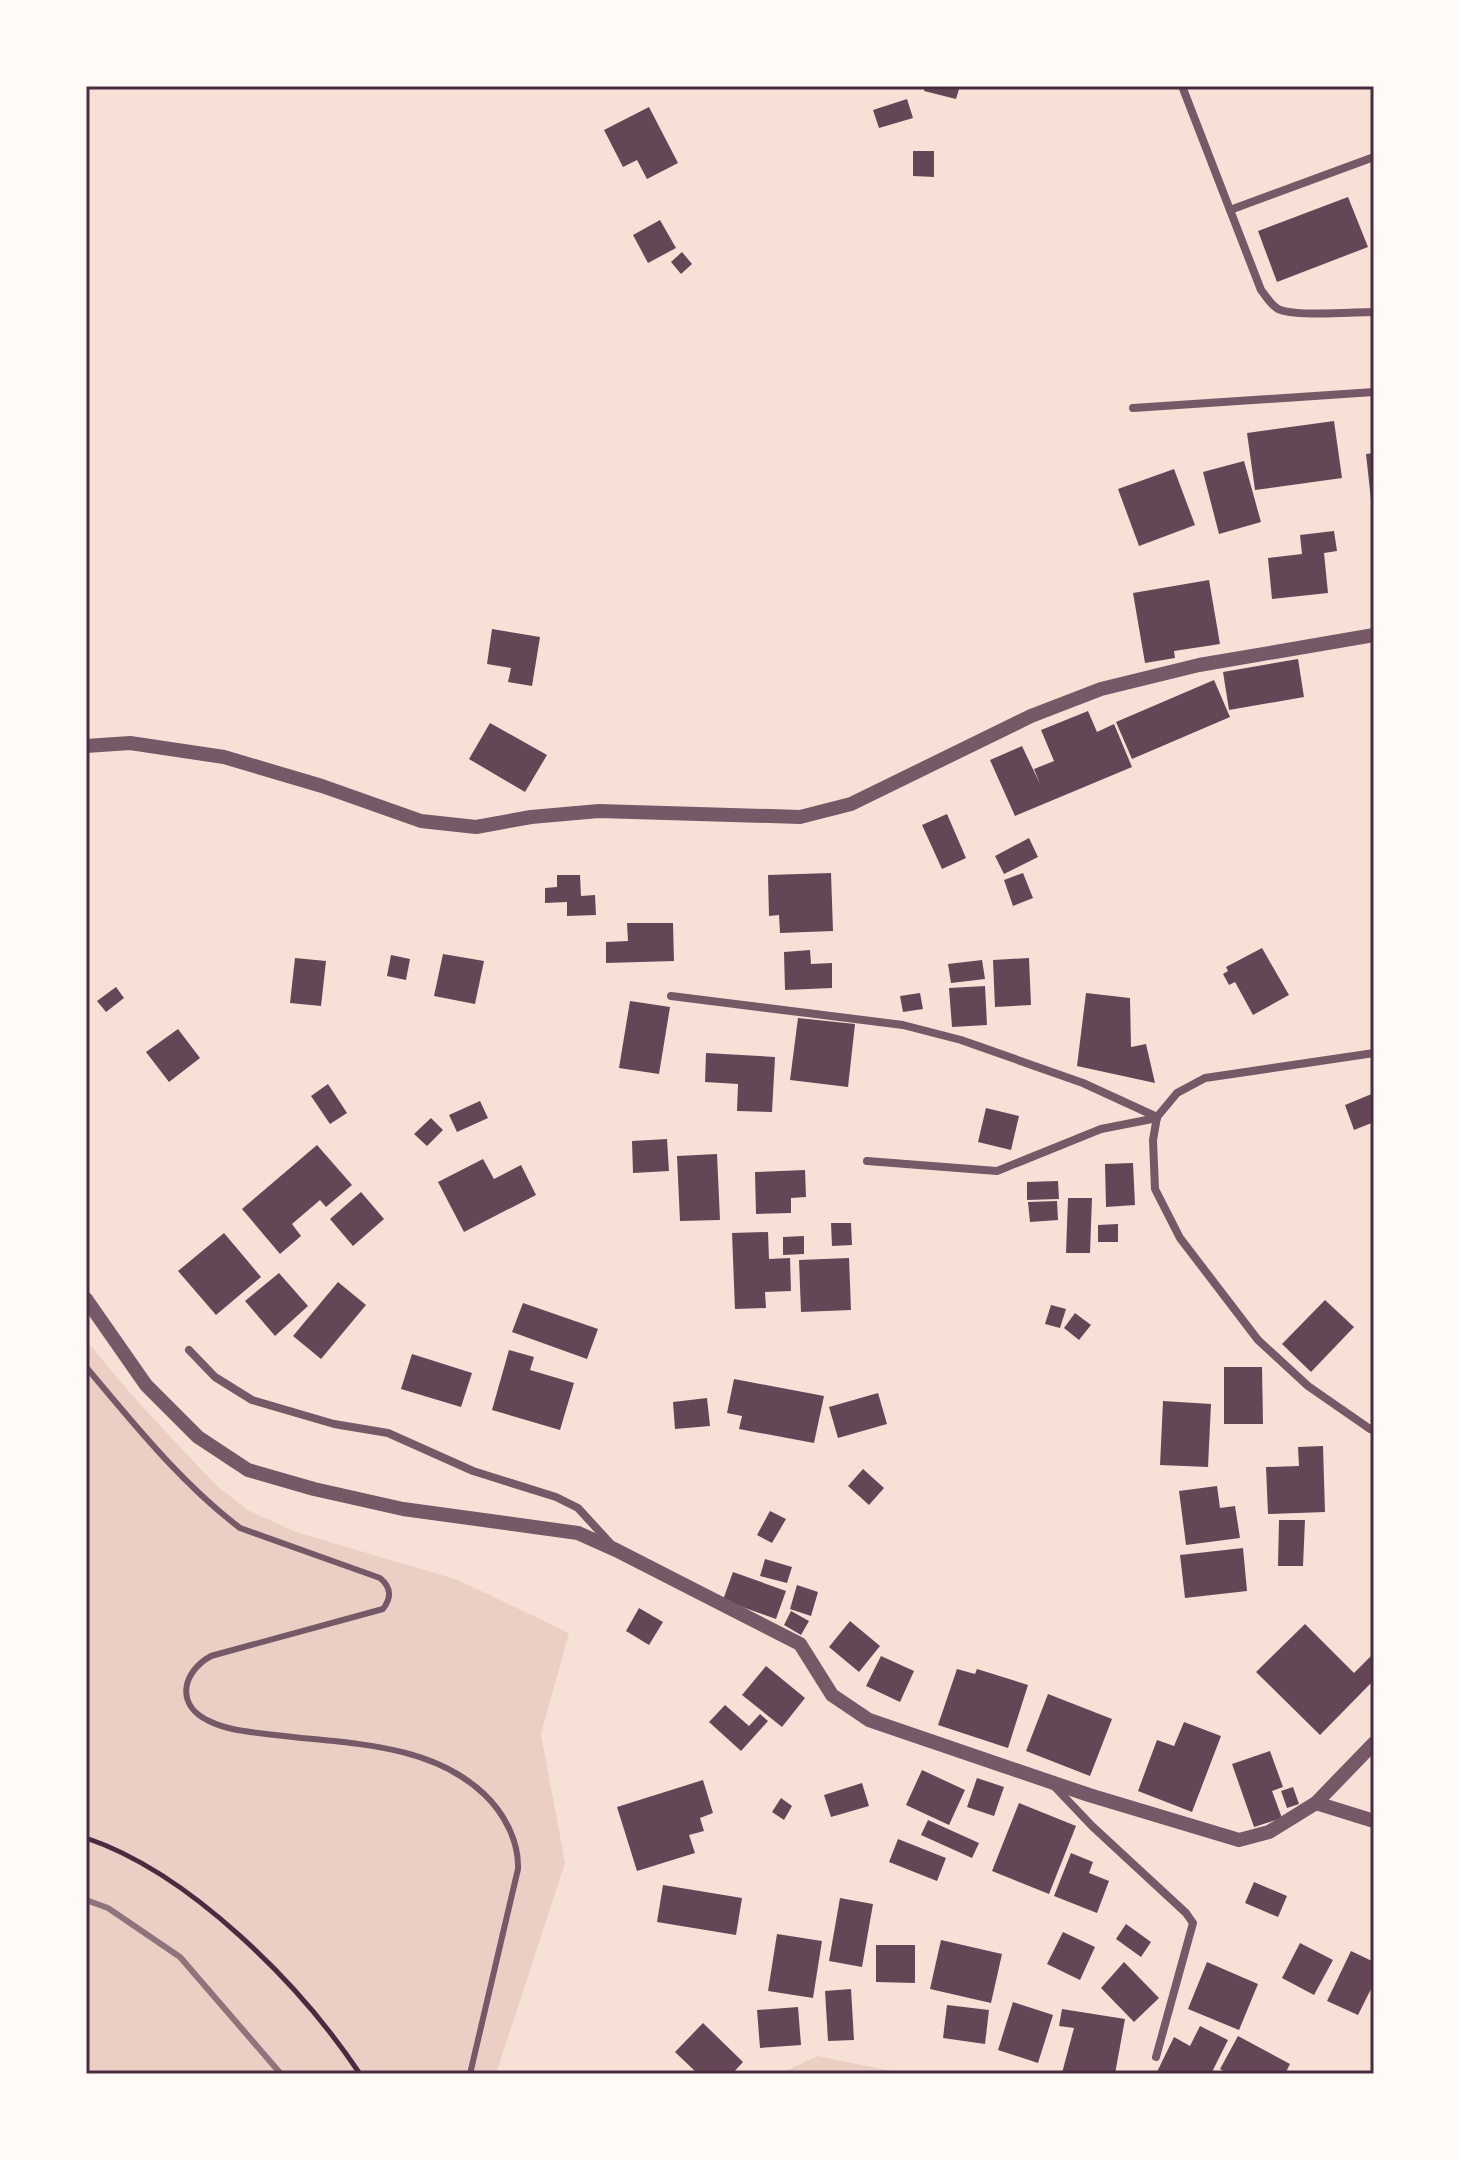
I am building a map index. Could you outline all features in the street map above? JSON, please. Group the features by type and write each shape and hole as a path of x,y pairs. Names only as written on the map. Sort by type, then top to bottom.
{"street":[{"path":"1182,86 1261,290 1279,309 1293,313 1374,312"},
{"path":"1230,210 1374,157"},
{"path":"1133,408 1374,392"},
{"path":"86,746 130,743 224,757 322,786 421,821 476,827 531,817 599,811 800,817 851,804 1031,716 1101,689 1199,665 1374,635"},
{"path":"671,996 903,1025 961,1040 1083,1083 1157,1117"},
{"path":"1374,1053 1205,1078 1177,1093 1157,1117 1153,1140 1155,1189 1180,1238 1258,1340 1308,1386 1374,1430"},
{"path":"867,1161 997,1171 1101,1129 1157,1117"},
{"path":"86,1299 146,1385 198,1437 248,1470 403,1509 578,1533 800,1644 832,1695 869,1720 1049,1782 1239,1840 1269,1832 1316,1803 1374,1743"},
{"path":"189,1350 215,1377 252,1400 334,1424 388,1433 473,1471 556,1497 578,1508 616,1550"},
{"path":"1049,1782 1193,1923 1156,2057"},
{"path":"1316,1803 1374,1821"}],"lane":[{"path":"86,1367 144,1436 221,1514 240,1528 380,1578 387,1584 390,1592 383,1609 211,1656 193,1669 186,1693 190,1705 210,1722 240,1730 406,1752 441,1764 479,1789 496,1805 514,1844 518,1869 470,2074"}],"path":[{"path":"86,1838 136,1859 199,1901 246,1942 304,2002 342,2046 360,2074"}],"shaded area":[{"path":"86,1340 130,1393 218,1487 248,1510 296,1532 458,1580 569,1633 541,1734 565,1863 496,2074 86,2074"},
{"path":"817,2056 907,2074 780,2074"}],"building":[{"path":"925,86 960,86 956,99 924,91"},
{"path":"907,99 913,118 879,128 873,110"},
{"path":"649,107 678,163 647,179 637,160 623,167 604,130"},
{"path":"913,151 934,151 934,177 913,176"},
{"path":"1348,197 1368,247 1277,282 1258,231"},
{"path":"660,220 676,248 648,263 633,235"},
{"path":"682,252 692,264 681,274 671,262"},
{"path":"1334,421 1342,478 1255,490 1247,433"},
{"path":"1374,453 1374,509 1372,509 1366,454"},
{"path":"1244,461 1261,522 1219,534 1203,472"},
{"path":"1174,469 1195,525 1139,546 1118,489"},
{"path":"1334,531 1337,551 1324,553 1328,593 1272,599 1268,558 1302,554 1300,535"},
{"path":"1209,580 1220,644 1174,651 1175,658 1145,663 1133,593"},
{"path":"492,629 540,637 532,686 508,682 511,668 487,664"},
{"path":"1298,659 1304,697 1229,710 1223,672"},
{"path":"1214,680 1230,717 1132,759 1116,722"},
{"path":"1088,711 1097,732 1114,724 1132,767 1015,816 990,760 1022,746 1040,784 1034,769 1054,761 1041,730"},
{"path":"490,723 547,755 525,792 469,759"},
{"path":"947,814 966,858 942,869 922,825"},
{"path":"1029,838 1038,857 1004,874 995,856"},
{"path":"831,873 833,931 780,933 779,915 769,916 768,875"},
{"path":"1023,873 1033,898 1013,906 1004,880"},
{"path":"557,875 580,875 581,896 595,895 596,915 567,916 567,902 545,903 545,888 557,887"},
{"path":"627,923 673,923 674,961 606,963 606,942 628,941"},
{"path":"1262,948 1289,995 1253,1015 1235,982 1229,985 1223,974 1228,971 1226,967"},
{"path":"810,950 811,964 832,963 832,988 785,990 784,952"},
{"path":"443,954 484,961 475,1004 434,996"},
{"path":"391,955 410,959 406,980 387,976"},
{"path":"295,958 326,961 321,1006 290,1003"},
{"path":"1029,958 1031,1005 995,1007 993,960"},
{"path":"982,960 985,979 951,983 948,964"},
{"path":"985,986 987,1025 952,1027 949,988"},
{"path":"116,987 124,998 106,1012 97,1001"},
{"path":"920,993 923,1009 903,1012 900,996"},
{"path":"1086,993 1130,998 1131,1047 1146,1044 1155,1083 1077,1066"},
{"path":"630,1001 670,1007 659,1074 619,1068"},
{"path":"798,1018 855,1024 848,1087 790,1080"},
{"path":"178,1029 200,1058 169,1082 146,1052"},
{"path":"706,1053 775,1057 772,1112 737,1111 738,1084 705,1082"},
{"path":"328,1084 347,1113 330,1124 311,1096"},
{"path":"1374,1093 1374,1122 1354,1130 1345,1105"},
{"path":"480,1101 488,1118 457,1132 449,1115"},
{"path":"986,1108 1019,1116 1011,1150 978,1142"},
{"path":"431,1118 443,1130 427,1146 414,1134"},
{"path":"667,1139 669,1171 633,1173 632,1141"},
{"path":"317,1145 352,1185 326,1207 320,1200 292,1224 301,1236 280,1254 242,1209"},
{"path":"717,1154 720,1220 680,1221 677,1156"},
{"path":"483,1159 494,1179 521,1165 536,1195 464,1232 438,1182"},
{"path":"1133,1163 1135,1205 1106,1207 1105,1164"},
{"path":"805,1170 806,1197 791,1198 791,1213 756,1214 755,1172"},
{"path":"1058,1181 1059,1199 1027,1200 1027,1182"},
{"path":"361,1192 384,1219 353,1246 330,1219"},
{"path":"1068,1198 1092,1198 1090,1253 1066,1253"},
{"path":"1057,1201 1058,1220 1030,1222 1028,1202"},
{"path":"831,1223 851,1223 852,1245 832,1246"},
{"path":"1118,1224 1118,1242 1098,1242 1098,1225"},
{"path":"768,1232 769,1259 790,1258 791,1291 765,1292 766,1308 735,1309 732,1233"},
{"path":"224,1233 261,1277 216,1315 178,1271"},
{"path":"804,1236 804,1254 783,1255 783,1237"},
{"path":"849,1258 851,1310 801,1312 799,1260"},
{"path":"279,1273 308,1306 275,1336 245,1301"},
{"path":"338,1282 366,1305 321,1359 293,1336"},
{"path":"1325,1300 1354,1327 1311,1372 1282,1344"},
{"path":"523,1303 598,1329 587,1359 512,1332"},
{"path":"1051,1305 1066,1309 1060,1328 1045,1324"},
{"path":"1075,1313 1091,1325 1079,1340 1064,1328"},
{"path":"509,1350 534,1357 530,1370 574,1383 560,1430 492,1410"},
{"path":"412,1354 472,1373 461,1407 401,1389"},
{"path":"1224,1367 1262,1367 1263,1424 1224,1424"},
{"path":"734,1379 824,1396 814,1443 739,1429 742,1416 727,1413"},
{"path":"878,1393 887,1424 838,1438 829,1407"},
{"path":"707,1398 710,1426 675,1429 673,1402"},
{"path":"1163,1401 1211,1404 1208,1467 1160,1465"},
{"path":"1323,1446 1325,1512 1268,1514 1266,1467 1299,1466 1298,1447"},
{"path":"863,1469 884,1488 869,1505 848,1486"},
{"path":"1217,1486 1220,1508 1235,1506 1240,1538 1186,1545 1179,1491"},
{"path":"770,1511 786,1519 772,1543 757,1535"},
{"path":"1279,1520 1305,1520 1303,1566 1278,1566"},
{"path":"1243,1548 1247,1591 1185,1598 1180,1555"},
{"path":"765,1559 792,1567 787,1583 760,1576"},
{"path":"733,1572 786,1591 776,1619 723,1600"},
{"path":"797,1585 818,1592 811,1616 790,1609"},
{"path":"639,1608 663,1622 649,1645 626,1631"},
{"path":"791,1611 809,1621 801,1635 784,1625"},
{"path":"850,1621 880,1646 859,1672 829,1647"},
{"path":"1305,1624 1354,1673 1374,1653 1374,1680 1320,1735 1256,1672"},
{"path":"881,1656 914,1671 900,1702 866,1686"},
{"path":"766,1666 805,1698 782,1727 742,1695"},
{"path":"957,1669 975,1674 977,1669 1028,1685 1008,1748 938,1725"},
{"path":"1048,1694 1112,1719 1090,1776 1026,1751"},
{"path":"725,1705 749,1726 760,1714 768,1721 741,1751 709,1722"},
{"path":"1184,1722 1221,1736 1192,1812 1138,1791 1157,1740 1174,1746"},
{"path":"1270,1751 1283,1787 1272,1791 1282,1818 1254,1827 1232,1764"},
{"path":"922,1770 965,1790 949,1825 906,1805"},
{"path":"977,1778 1004,1787 994,1816 967,1807"},
{"path":"703,1780 713,1813 700,1818 704,1831 689,1835 695,1853 637,1871 617,1807"},
{"path":"862,1783 869,1806 831,1817 824,1795"},
{"path":"1293,1787 1299,1804 1287,1808 1281,1791"},
{"path":"781,1798 792,1806 784,1820 772,1812"},
{"path":"1019,1803 1076,1826 1049,1894 992,1871"},
{"path":"928,1820 979,1843 972,1858 921,1835"},
{"path":"898,1839 946,1858 937,1881 889,1862"},
{"path":"1071,1853 1093,1862 1089,1873 1109,1881 1097,1913 1054,1896"},
{"path":"1254,1882 1287,1896 1278,1917 1245,1903"},
{"path":"663,1885 742,1898 736,1935 657,1922"},
{"path":"840,1898 873,1904 862,1967 829,1961"},
{"path":"1126,1924 1151,1942 1141,1957 1116,1939"},
{"path":"1063,1932 1095,1947 1080,1980 1047,1964"},
{"path":"777,1934 822,1941 813,1998 768,1991"},
{"path":"941,1940 1002,1954 991,2003 930,1989"},
{"path":"1300,1943 1333,1960 1314,1995 1282,1978"},
{"path":"876,1945 915,1945 915,1983 876,1982"},
{"path":"1351,1951 1374,1962 1374,1983 1358,2015 1327,2001"},
{"path":"1124,1962 1159,1998 1134,2022 1101,1988"},
{"path":"1207,1962 1258,1984 1239,2030 1188,2009"},
{"path":"851,1989 854,2040 828,2041 825,1991"},
{"path":"1013,2002 1053,2015 1038,2063 998,2050"},
{"path":"947,2005 989,2010 985,2044 943,2038"},
{"path":"798,2007 801,2045 760,2048 757,2010"},
{"path":"1062,2009 1125,2019 1115,2074 1062,2073 1074,2028 1059,2026"},
{"path":"703,2023 743,2062 732,2074 698,2074 675,2052"},
{"path":"1200,2026 1228,2040 1211,2074 1156,2074 1174,2037 1190,2046"},
{"path":"1238,2036 1290,2064 1285,2074 1229,2074 1220,2069"}],"railway":[{"path":"86,1900 108,1908 180,1957 281,2074"}]}
